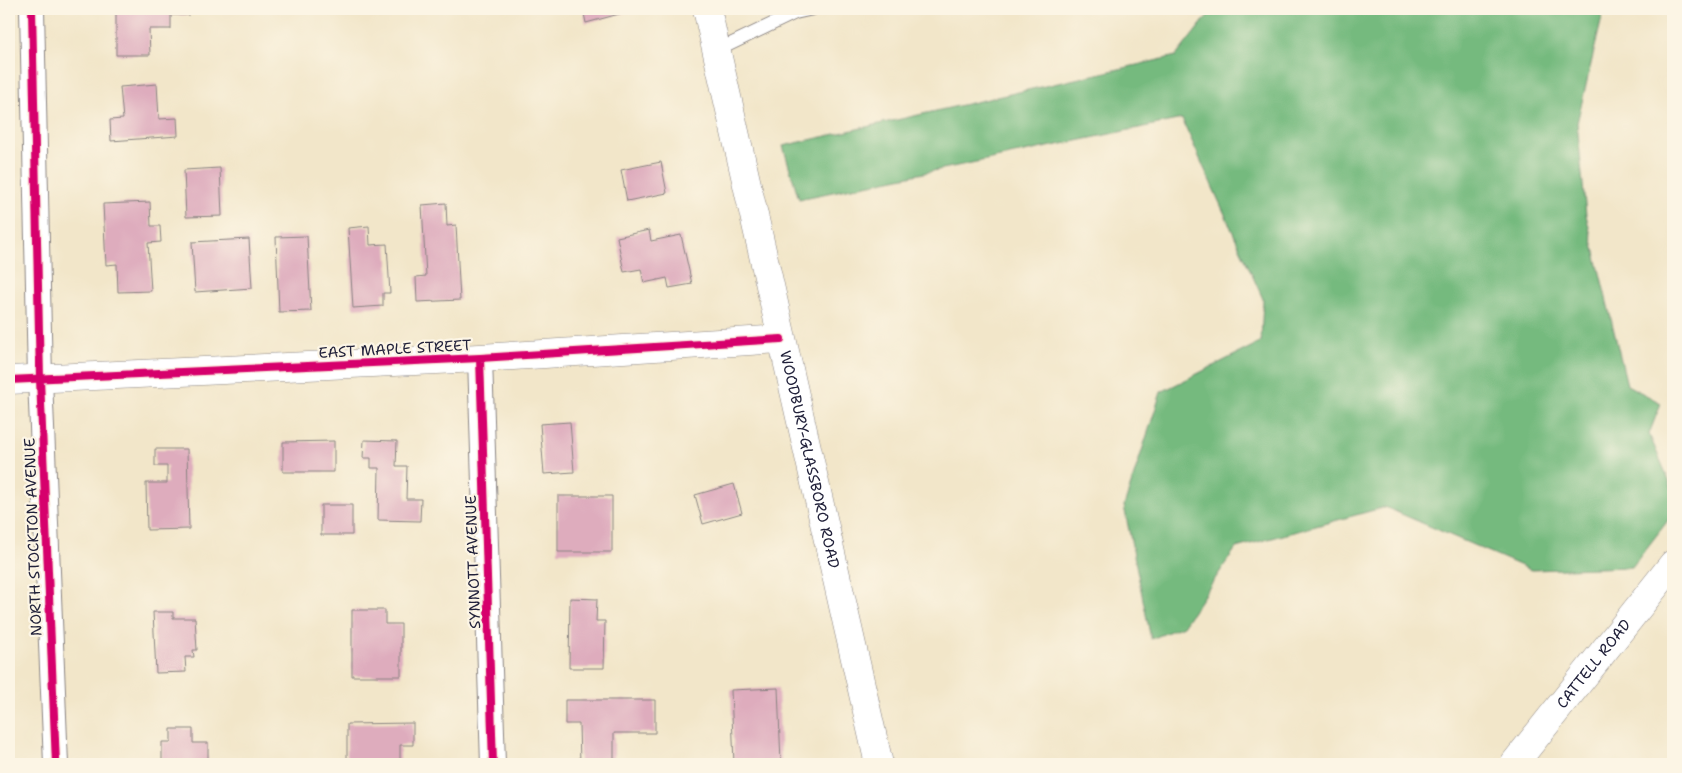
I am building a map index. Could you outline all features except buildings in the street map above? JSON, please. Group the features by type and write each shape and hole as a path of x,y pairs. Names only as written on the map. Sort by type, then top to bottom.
{"street":[{"name":"NORTH STOCKTON AVENUE","path":"32,9 40,379 56,764"},
{"name":"WOODBURY-GLASSBORO ROAD","path":"707,9 718,50 781,339 880,764"},
{"name":"EAST MAPLE STREET","path":"9,380 480,358 781,339"},
{"name":"SYNNOTT AVENUE","path":"480,358 493,764"},
{"name":"CATTELL ROAD","path":"1514,764 1673,564"}],"lane":[{"path":"718,50 795,14 813,9"}],"green space":[{"path":"1213,9 1604,9 1577,123 1586,215 1627,385 1661,403 1649,434 1673,490 1673,514 1632,567 1531,570 1385,507 1236,548 1183,626 1151,639 1124,506 1161,392 1261,342 1263,299 1182,119 799,199 783,146 1176,56"}],"cycle path":[{"path":"32,9 40,379 56,764"},
{"path":"9,380 480,358 781,339"},
{"path":"480,358 493,764"}]}
